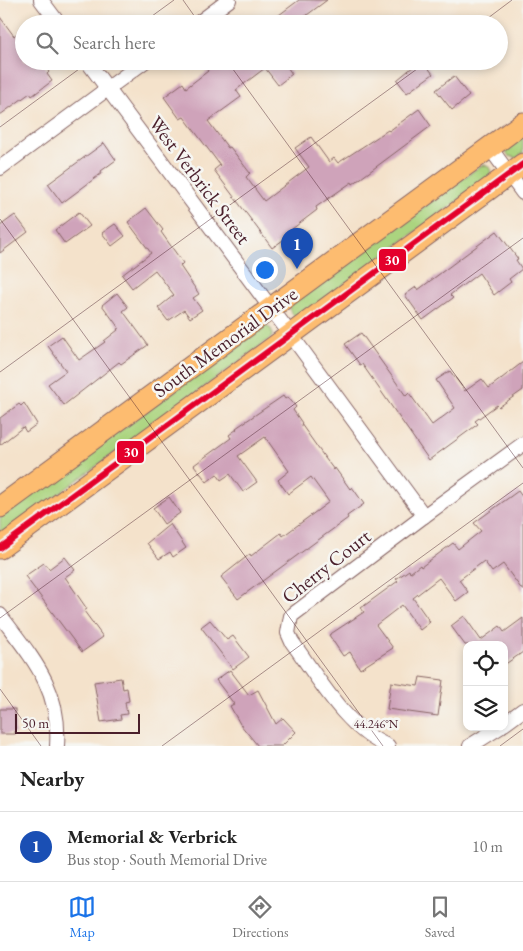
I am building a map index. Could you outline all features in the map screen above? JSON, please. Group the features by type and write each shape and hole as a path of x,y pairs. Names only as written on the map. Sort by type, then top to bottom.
{"main road":[{"name":"South Memorial Drive","path":"0,507 519,127"},
{"name":"South Memorial Drive","path":"0,548 516,169"}],"street":[{"path":"41,0 52,15"},
{"path":"208,15 229,0"},
{"name":"West Verbrick Street","path":"93,70 424,516"},
{"path":"0,168 133,70"},
{"path":"490,148 516,169 523,193"},
{"name":"Cherry Court","path":"388,746 372,738 359,728 339,706 292,642 288,633 288,624 291,616 523,444"},
{"path":"0,615 35,661 50,688 57,719 56,746"},
{"path":"508,721 523,710"},
{"path":"470,746 494,731"}],"green space":[{"path":"523,134 523,153 517,158 508,156 505,149"},
{"path":"485,165 490,168 489,178 299,317 291,313 289,308 292,303 480,166"},
{"path":"265,325 271,329 273,334 271,338 0,537 0,518"}],"building":[{"path":"299,0 327,0 307,15 279,15"},
{"path":"0,17 15,35 15,70 48,70 49,72 47,74 52,81 32,96 30,93 0,115"},
{"path":"262,70 236,90 241,97 208,121 250,173 246,177 264,201 309,167 295,148 311,137 329,162 334,158 338,163 389,131 419,109 431,126 353,184 352,182 316,207 317,210 292,229 294,232 272,248 214,170 220,165 184,117 180,119 164,97 183,83 186,88 208,71"},
{"path":"267,70 289,70 292,74 278,85"},
{"path":"409,70 430,70 433,74 407,93 397,80"},
{"path":"454,76 469,96 452,110 436,90"},
{"path":"104,143 116,160 62,203 48,184"},
{"path":"146,208 163,230 161,232 183,263 180,266 199,294 193,298 202,310 190,318 184,310 168,321 158,308 174,295 155,270 132,288 122,275 151,253 128,222"},
{"path":"79,212 90,226 65,244 55,230"},
{"path":"15,215 28,232 0,253 0,226"},
{"path":"115,224 125,236 112,246 102,233"},
{"path":"497,231 518,259 516,260 522,269 509,279 511,282 494,295 479,273 450,295 453,298 423,320 405,295 416,287 418,290"},
{"path":"117,293 128,307 123,311 148,345 121,364 119,362 64,405 48,384 66,371 48,346 62,336 79,360 105,342 119,328 102,305"},
{"path":"361,333 406,396 409,393 432,425 455,408 436,380 450,371 465,391 482,379 489,388 523,362 523,390 499,407 497,405 475,421 478,424 429,460 362,364 360,365 345,344"},
{"path":"283,396 285,399 288,397 296,407 293,410 301,424 334,470 335,468 350,489 352,487 364,504 347,516 348,518 238,599 221,577 250,554 251,556 281,533 283,536 329,502 311,477 288,494 278,480 289,471 265,437 238,456 257,482 243,492 230,474 221,480 217,474 207,482 194,465 231,438 229,435 236,428"},
{"path":"24,403 37,424 26,432 23,427 0,445 0,418 19,404 21,406"},
{"path":"518,491 523,498 523,591 503,564 492,572 484,561 459,580 468,592 456,601 439,578 413,598 430,622 420,630 402,605 376,625 393,648 360,669 350,652 343,656 329,635 364,612 361,608 398,581 396,579 409,570 410,573 420,565 421,567 453,543 458,549 481,531 474,523"},
{"path":"169,497 180,513 164,524 153,508"},
{"path":"170,524 186,548 173,557 170,552 159,559 147,543"},
{"path":"65,557 75,570 65,577 87,609 84,611 103,637 82,652 25,576 44,563 49,569"},
{"path":"464,616 481,640 500,626 504,632 523,618 523,652 508,662 508,641 463,642 451,626"},
{"path":"210,620 227,640 233,636 249,657 233,669 201,627"},
{"path":"230,670 249,695 258,690 276,724 283,718 296,732 282,746 258,746 240,724 230,706 234,704 216,680"},
{"path":"420,677 443,680 438,716 387,709 391,682 418,686"},
{"path":"121,678 123,689 127,688 129,701 125,702 127,714 120,715 121,719 101,722 94,682"},
{"path":"0,709 15,709 15,734 0,734"}],"transit line":[{"name":"30","path":"0,548 523,164"}],"place":[{"name":"Memorial & Verbrick","path":"297,269"}]}
